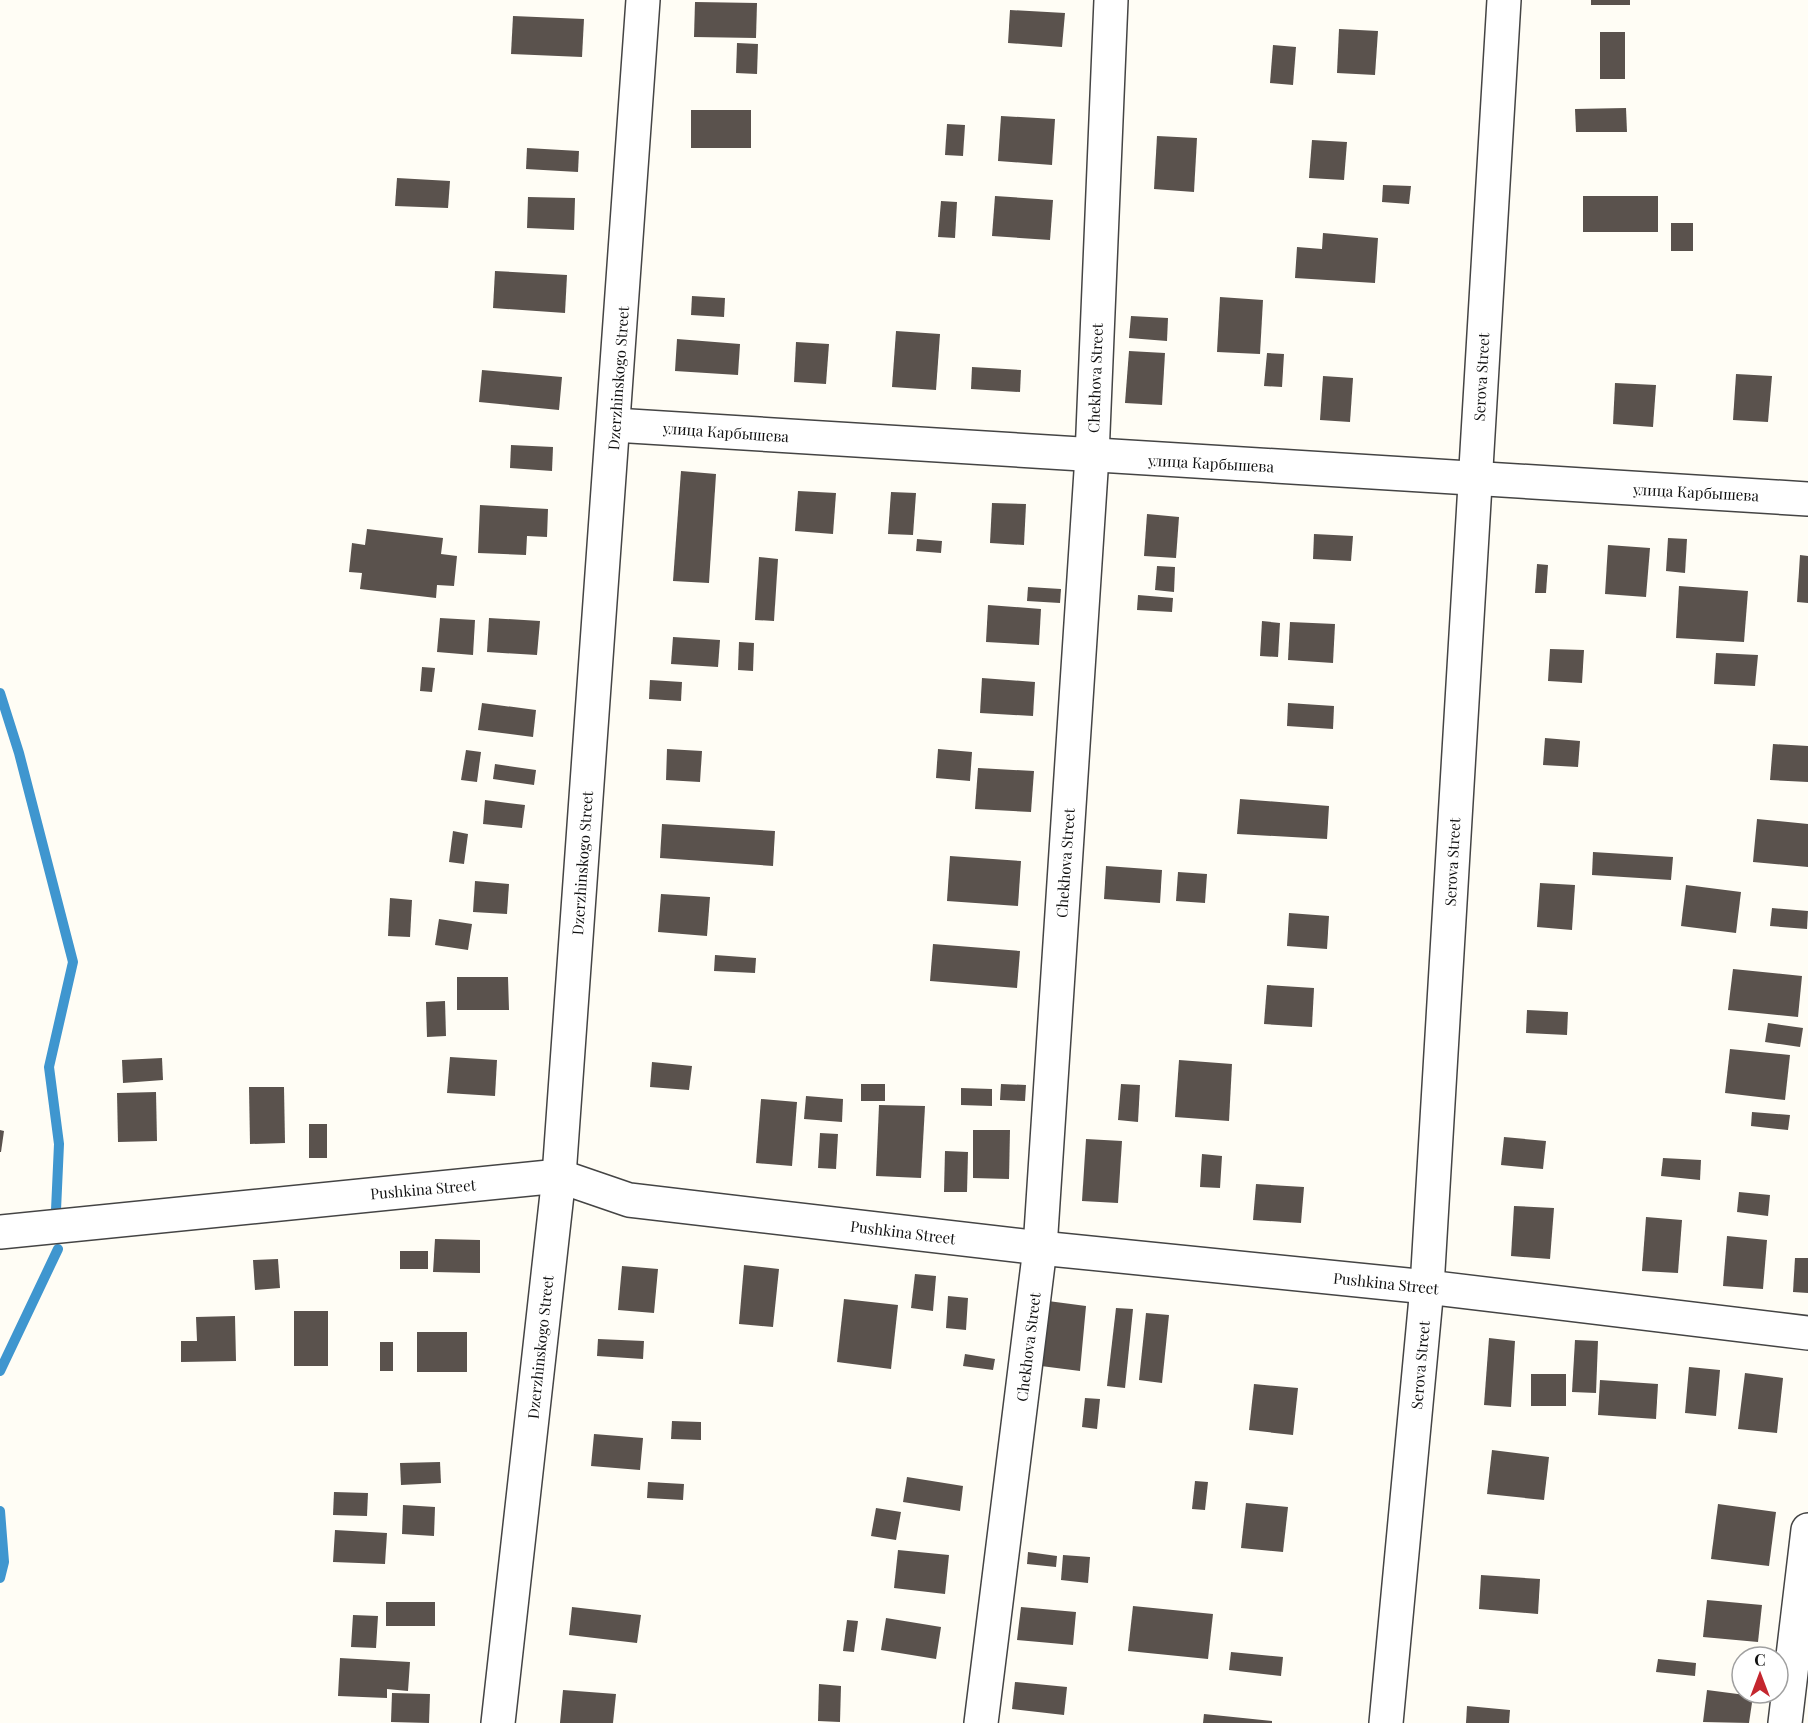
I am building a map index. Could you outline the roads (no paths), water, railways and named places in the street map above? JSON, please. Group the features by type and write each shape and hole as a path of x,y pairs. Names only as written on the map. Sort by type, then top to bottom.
{"street":[{"name":"Dzerzhinskogo Street","path":"498,1723 559,1176 643,0"},
{"name":"Chekhova Street","path":"981,1723 1040,1248 1092,456 1111,0"},
{"name":"Serova Street","path":"1386,1723 1427,1287 1504,0"},
{"name":"улица Карбышева","path":"614,425 1808,499"},
{"name":"Pushkina Street","path":"0,1232 559,1176 629,1200 1040,1248 1427,1287 1808,1333"},
{"path":"1785,1723 1808,1530"}],"waterway":[{"path":"0,693 19,753 73,962 49,1067 59,1144 56,1210"},
{"path":"0,1371 58,1249"},
{"path":"0,1511 4,1562 0,1578"}]}
